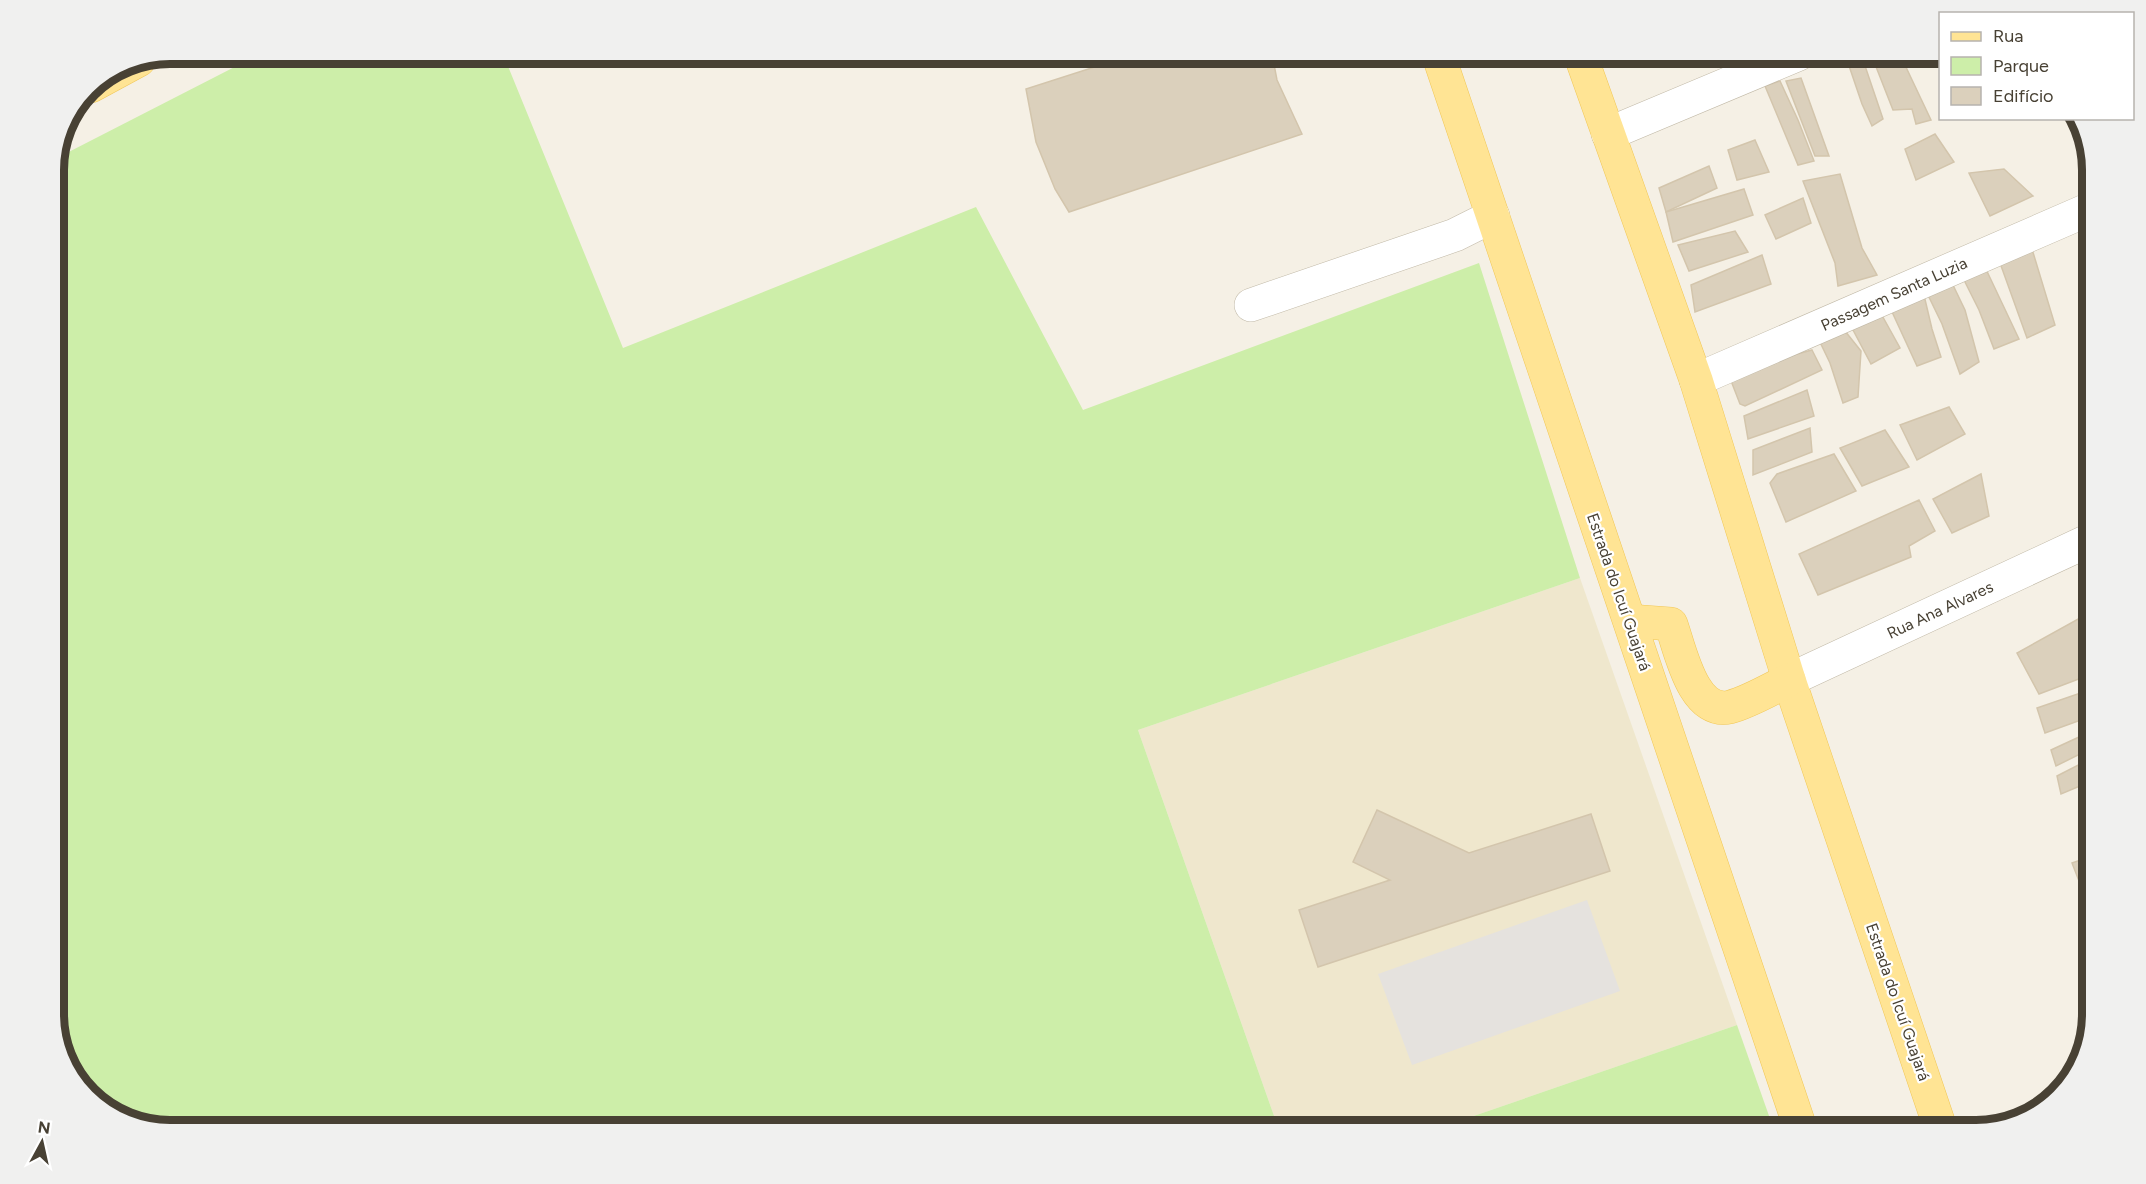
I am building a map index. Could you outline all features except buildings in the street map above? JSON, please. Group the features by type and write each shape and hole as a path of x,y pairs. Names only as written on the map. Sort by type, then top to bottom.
{"main road":[{"name":"Estrada do Icuí Guajará","path":"1441,64 1798,1120"},
{"name":"Estrada do Icuí Guajará","path":"1584,64 1696,380 1789,681 1938,1120"},
{"path":"1630,621 1671,624 1693,687 1710,705 1728,707 1789,681"}],"street":[{"path":"1608,134 1775,64"},
{"name":"Passagem Santa Luzia","path":"1696,380 2081,213"},
{"path":"1251,305 1455,235 1492,216"},
{"name":"Rua Ana Alvares","path":"1789,681 2081,547"}],"shaded area":[{"path":"1580,578 1737,1025 1462,1120 1275,1120 1138,730"},
{"path":"1587,900 1620,991 1412,1065 1378,974"}],"green space":[{"path":"240,64 507,64 623,348 976,207 1083,410 1479,263 1580,578 1138,730 1275,1120 170,1120 143,1116 111,1102 91,1084 75,1061 65,1021 66,153"},
{"path":"1737,1025 1770,1120 1462,1120"}]}
